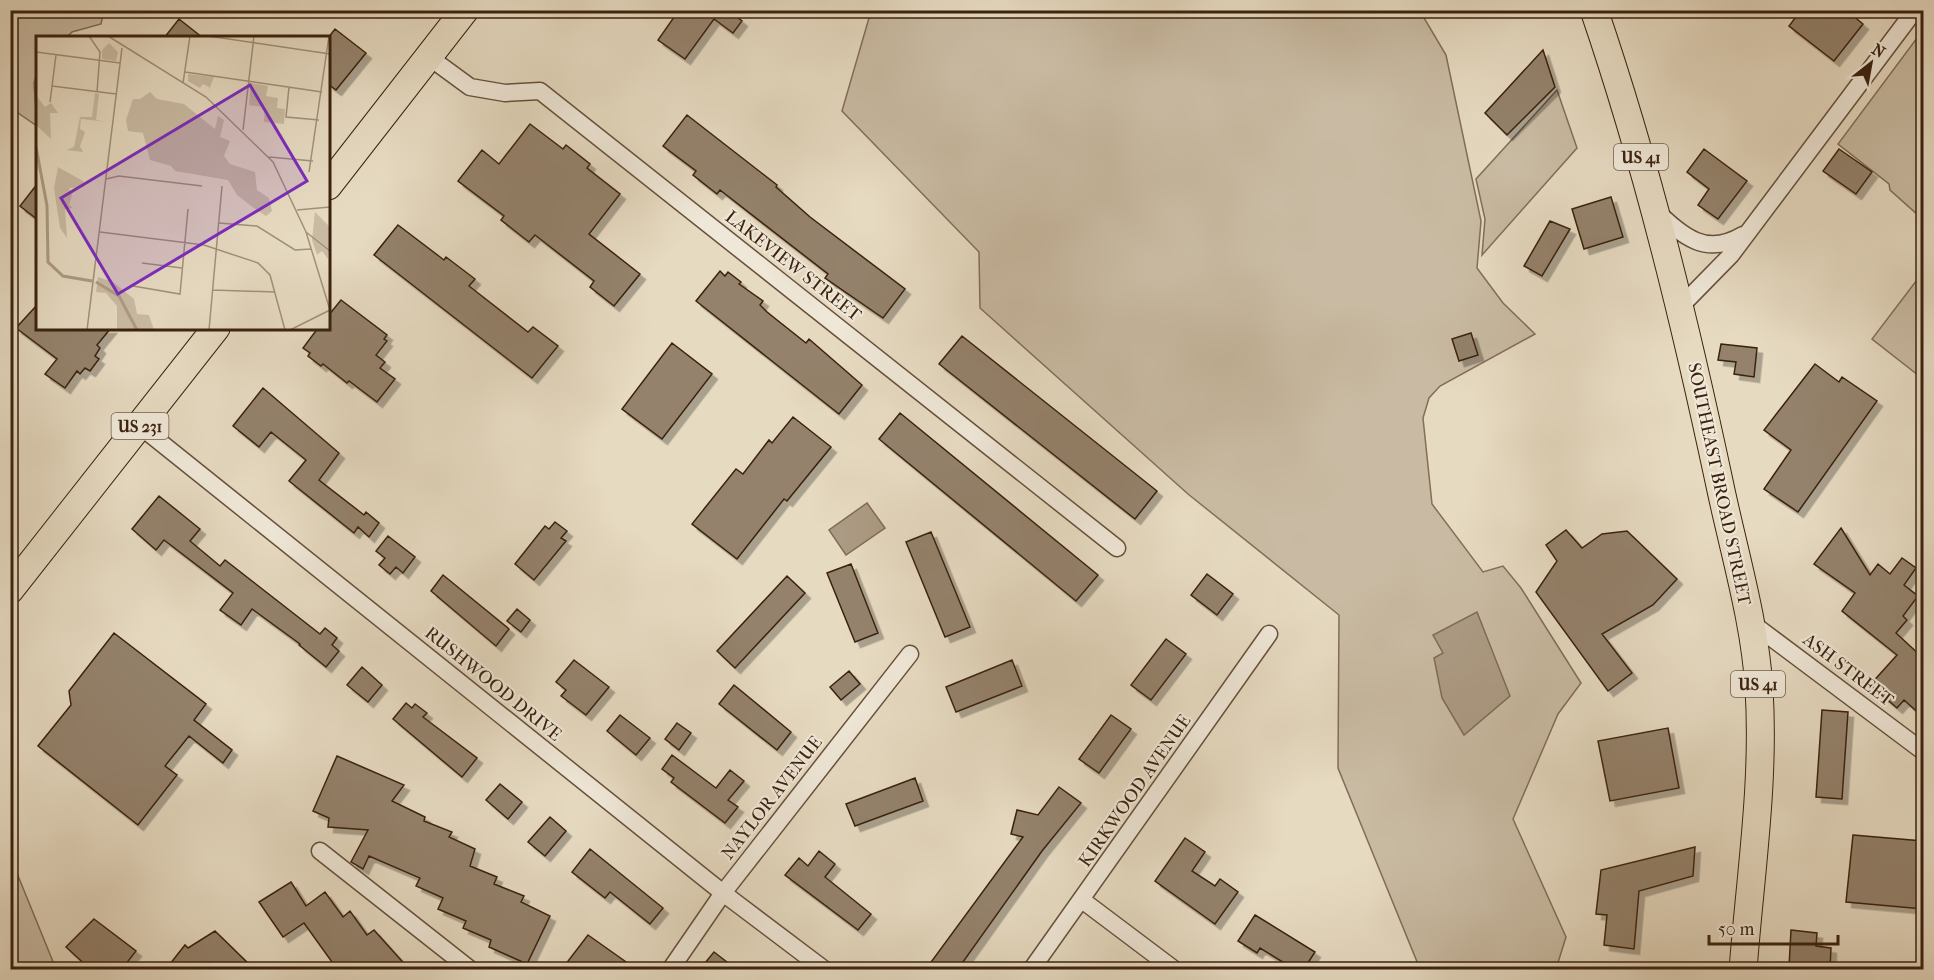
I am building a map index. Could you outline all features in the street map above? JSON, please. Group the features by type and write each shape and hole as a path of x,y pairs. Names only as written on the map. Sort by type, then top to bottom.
{"main road":[{"path":"330,183 465,10"},
{"name":"SOUTHEAST BROAD STREET","path":"1594,10 1626,105 1681,306 1748,620 1759,688 1760,760 1743,969"},
{"name":"US 231","path":"10,590 214,330"}],"street":[{"path":"1681,306 1731,255 1915,10"},
{"name":"LAKEVIEW STREET","path":"429,57 470,87 505,93 540,90 1117,548"},
{"path":"1655,210 1684,234 1699,243 1712,246 1727,244 1749,232"},
{"name":"RUSHWOOD DRIVE","path":"140,426 723,893 825,969"},
{"name":"ASH STREET","path":"1748,620 1923,752"},
{"name":"KIRKWOOD AVENUE","path":"1031,969 1269,634"},
{"name":"NAYLOR AVENUE","path":"670,969 723,893 910,654"},
{"path":"320,850 471,969"},
{"path":"1082,900 1176,969"}],"shaded area":[{"path":"10,11 104,11 101,24 72,32 68,36 36,36 34,83 36,125 11,108"},
{"path":"871,11 1420,11 1446,55 1481,221 1477,268 1503,303 1535,334 1440,386 1429,398 1423,418 1432,504 1483,572 1503,566 1521,588 1581,683 1558,714 1513,819 1566,937 1556,969 1420,969 1338,768 1339,615 1188,494 980,308 979,252 842,111"},
{"path":"1923,30 1923,216 1918,215 1890,190 1889,184 1838,144"},
{"path":"1557,90 1577,148 1482,255 1485,219 1476,179"},
{"path":"1923,272 1923,379 1872,339"},
{"path":"867,503 885,528 846,555 829,530"},
{"path":"1477,612 1510,696 1464,735 1442,698 1434,658 1443,653 1433,635"},
{"path":"11,859 12,861 56,969 11,969"}],"building":[{"path":"679,10 728,10 742,21 733,33 714,19 685,59 658,40"},
{"path":"1801,10 1846,10 1863,24 1834,61 1789,26"},
{"path":"179,19 200,36 166,36"},
{"path":"335,29 366,53 336,90 330,86 330,36"},
{"path":"1543,50 1555,87 1507,135 1485,113"},
{"path":"687,115 777,185 776,187 810,217 905,289 883,318 825,278 828,274 720,190 717,194 693,175 696,171 663,146"},
{"path":"530,124 563,149 566,145 590,164 587,168 620,194 589,234 640,274 614,306 590,287 594,281 535,235 529,242 501,220 504,216 458,181 482,150 499,164"},
{"path":"1704,149 1747,181 1718,219 1698,205 1709,189 1687,172"},
{"path":"1839,149 1872,172 1856,194 1823,171"},
{"path":"36,186 36,218 20,206"},
{"path":"1611,197 1623,237 1584,249 1572,209"},
{"path":"1550,221 1570,229 1542,276 1524,266"},
{"path":"398,225 444,260 446,257 475,279 469,286 528,332 533,327 558,346 532,378 374,255"},
{"path":"720,271 725,276 728,272 741,282 739,284 763,301 760,305 767,312 806,343 809,339 862,385 839,414 696,301"},
{"path":"341,300 387,335 384,339 387,341 376,355 385,362 380,368 395,379 377,402 323,364 321,366 308,356 310,353 303,348 316,330 330,330 330,314"},
{"path":"36,306 36,330 109,330 97,345 100,348 95,356 99,359 90,371 85,368 80,374 77,371 65,388 45,374 57,359 16,328"},
{"path":"1471,333 1478,355 1459,361 1452,339"},
{"path":"962,336 1157,491 1135,519 939,364"},
{"path":"672,343 712,374 662,439 622,409"},
{"path":"1721,344 1757,348 1754,377 1734,374 1736,362 1718,360"},
{"path":"1815,364 1839,382 1842,377 1877,401 1798,512 1764,489 1791,450 1764,430"},
{"path":"263,388 339,453 319,480 364,515 366,512 379,523 369,537 358,527 354,533 289,481 306,460 271,432 259,447 233,426"},
{"path":"900,413 1098,575 1076,601 879,439"},
{"path":"793,417 831,447 787,501 784,499 737,559 692,524 736,469 743,474 769,440 772,443"},
{"path":"159,496 200,529 190,541 220,566 225,560 320,634 325,628 337,638 332,645 339,651 326,667 300,644 252,609 241,625 220,610 233,593 164,540 156,550 132,529"},
{"path":"555,522 567,531 561,538 566,541 534,580 515,564 545,526 549,529"},
{"path":"1841,528 1870,575 1878,564 1890,574 1902,558 1916,568 1904,585 1918,596 1903,616 1907,620 1896,633 1923,658 1923,717 1904,700 1897,708 1870,685 1897,655 1842,611 1855,593 1814,564"},
{"path":"1566,530 1582,548 1602,534 1627,531 1677,579 1653,605 1602,634 1632,673 1608,691 1536,592 1557,561 1546,545"},
{"path":"931,532 970,627 945,637 906,542"},
{"path":"388,536 415,557 403,573 396,567 390,574 379,565 385,558 376,551"},
{"path":"851,564 878,633 855,642 827,573"},
{"path":"1207,574 1233,594 1217,615 1191,595"},
{"path":"443,575 509,629 496,646 431,591"},
{"path":"787,576 805,593 735,668 717,651"},
{"path":"517,609 530,620 521,632 507,621"},
{"path":"114,633 206,704 194,720 232,750 223,763 189,736 165,766 177,775 138,825 38,746 71,705 69,691"},
{"path":"1166,639 1186,654 1151,700 1131,685"},
{"path":"574,660 609,687 586,715 561,696 566,690 556,682"},
{"path":"1012,660 1022,686 956,712 946,687"},
{"path":"362,667 382,685 368,702 347,685"},
{"path":"849,671 860,684 841,700 830,687"},
{"path":"734,685 791,732 777,750 719,704"},
{"path":"406,703 412,708 415,704 427,713 423,717 477,758 462,777 393,719"},
{"path":"1822,710 1848,712 1842,799 1816,797"},
{"path":"620,715 650,738 636,755 607,731"},
{"path":"1111,715 1131,729 1099,773 1079,759"},
{"path":"677,723 691,733 679,750 665,739"},
{"path":"1668,728 1679,788 1610,801 1598,741"},
{"path":"672,755 716,788 730,770 744,781 728,800 738,807 725,823 671,782 674,778 662,769"},
{"path":"337,756 404,785 392,801 425,817 424,821 452,832 449,837 475,849 470,866 497,877 494,884 524,896 521,902 550,916 527,964 489,947 491,940 463,928 466,921 438,909 443,898 416,886 420,878 369,856 363,869 351,862 368,830 328,827 329,818 313,811"},
{"path":"915,778 923,801 855,826 846,804"},
{"path":"500,784 522,802 508,819 486,800"},
{"path":"1059,787 1081,803 1042,851 958,969 926,969 1023,837 1011,834 1017,810 1038,815"},
{"path":"550,817 566,831 545,856 528,842"},
{"path":"1853,835 1923,841 1923,909 1846,902"},
{"path":"1185,838 1205,852 1192,871 1215,886 1220,879 1238,892 1215,924 1155,881"},
{"path":"1695,847 1693,876 1639,891 1634,949 1604,945 1607,915 1596,914 1601,870"},
{"path":"590,849 663,908 650,924 610,892 605,898 572,872"},
{"path":"819,851 835,864 825,877 871,914 858,930 785,875 799,858 808,866"},
{"path":"291,882 306,906 325,892 343,917 350,911 367,935 374,930 409,969 337,969 304,923 283,937 259,902"},
{"path":"1255,915 1315,952 1304,969 1294,969 1260,948 1257,953 1238,941"},
{"path":"94,919 136,951 122,969 90,969 66,947"},
{"path":"1791,930 1817,933 1816,946 1831,948 1830,969 1789,967"},
{"path":"215,931 254,969 166,969 185,945 188,948"},
{"path":"588,935 636,969 562,969"},
{"path":"714,952 736,969 700,969"}]}
